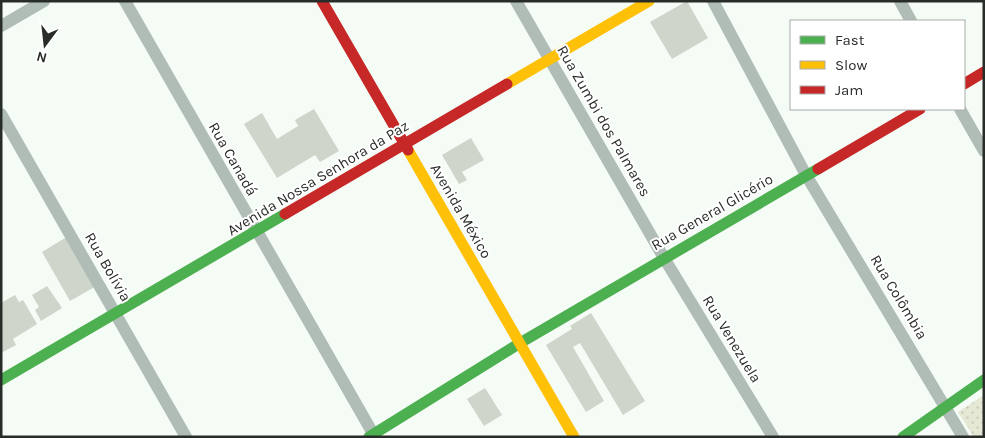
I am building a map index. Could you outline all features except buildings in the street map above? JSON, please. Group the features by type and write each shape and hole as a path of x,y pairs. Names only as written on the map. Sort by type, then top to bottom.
{"main road":[{"name":"Avenida México","path":"322,1 574,437"},
{"name":"Avenida Nossa Senhora da Paz","path":"1,380 649,1"},
{"path":"965,83 984,72"},
{"name":"Rua General Glicério","path":"372,436 520,342 918,110"},
{"path":"903,437 984,380"}],"street":[{"path":"1,26 44,1"},
{"name":"Rua Canadá","path":"125,1 372,436"},
{"name":"Rua Zumbi dos Palmares","path":"516,1 664,258"},
{"name":"Rua Colômbia","path":"713,1 806,175 964,437"},
{"path":"900,1 910,20"},
{"path":"961,110 984,151"},
{"name":"Rua Bolívia","path":"1,114 186,437"},
{"name":"Rua Venezuela","path":"664,258 773,437"}],"green space":[{"path":"984,395 984,437 974,437 958,412"}],"traffic: fast":[{"path":"369,437 520,343 818,169"},
{"path":"1,380 285,214"},
{"path":"903,437 984,380"}],"traffic: slow":[{"path":"507,84 649,1"},
{"path":"408,150 574,437"}],"traffic: jam":[{"path":"322,1 408,150"},
{"path":"965,83 984,72"},
{"path":"285,214 507,84"},
{"path":"818,169 918,110"}]}
